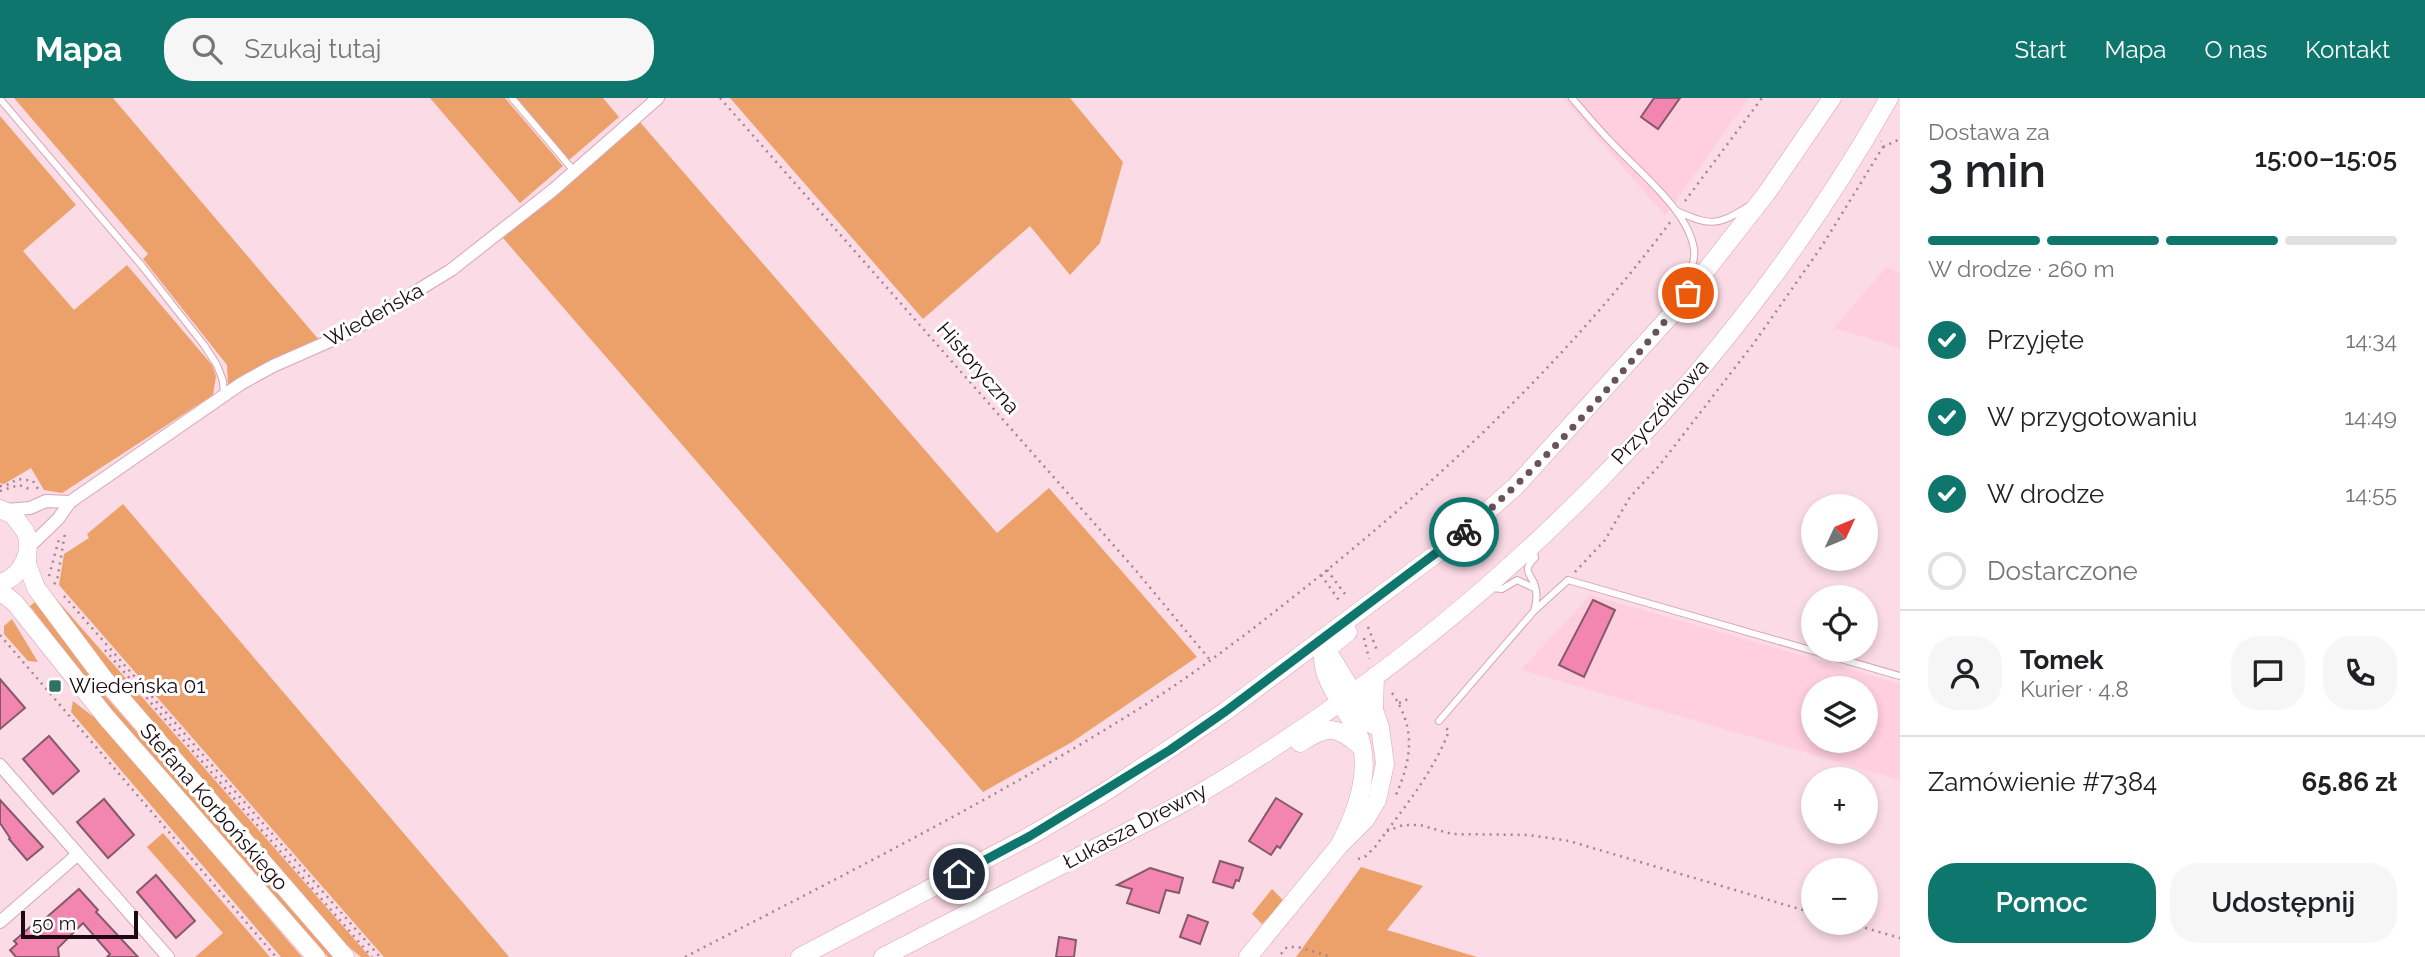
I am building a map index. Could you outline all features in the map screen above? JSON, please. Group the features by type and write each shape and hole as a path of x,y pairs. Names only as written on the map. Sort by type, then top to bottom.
{"main road":[{"path":"1380,732 1323,667 1324,657 1320,648 1345,634 1472,539 1511,505 1516,486 1671,315 1766,194 1832,98"},
{"name":"Przyczółkowa","path":"1373,669 1483,588 1533,544 1642,435 1712,354 1798,242 1889,98"},
{"name":"Łukasza Drewny","path":"800,957 1030,836 1105,792 1320,648 1368,604 1457,539 1516,486"},
{"name":"Stefana Korbońskiego","path":"2,509 20,522 28,539 27,564 36,588 112,690 345,957"},
{"path":"0,583 15,576 22,568 28,548"},
{"name":"Stefana Korbońskiego","path":"0,591 9,596 106,717 316,957"},
{"path":"1248,957 1339,846 1366,820 1377,800 1385,764 1374,710 1373,669"},
{"name":"Łukasza Drewny","path":"883,957 1200,793 1276,746 1346,696 1373,669"},
{"path":"1339,846 1359,800 1363,770 1361,747 1346,696"},
{"path":"1276,746 1294,747 1318,731 1327,729 1347,736 1361,747"}],"street":[{"name":"Wiedeńska","path":"28,548 58,519 70,502 242,383 273,366 348,333 461,262 575,171 658,98"},
{"name":"Wiedeńska","path":"2,509 30,508 46,501 70,502"},
{"path":"0,765 167,957"},
{"path":"0,922 77,855"}],"lane":[{"path":"512,98 575,171"},
{"path":"1572,98 1677,212 1694,246 1695,254 1671,315"},
{"path":"0,99 142,266 204,345 218,365 225,397"},
{"path":"1677,212 1701,221 1721,222 1766,194"},
{"path":"1533,544 1535,558 1528,567 1528,573 1534,583 1538,600 1534,611"},
{"path":"1483,588 1502,589 1517,580 1534,588"},
{"path":"1439,721 1534,611 1568,580 1900,676"}],"path":[{"name":"Historyczna","path":"720,98 1120,552 1210,660"},
{"path":"685,957 1024,779 1147,704 1210,660 1321,575 1381,526 1438,474 1540,374 1639,264 1762,98"},
{"path":"1873,125 1883,147"},
{"path":"1568,580 1605,540 1630,497 1675,447 1754,343 1822,246 1883,147 1900,139"},
{"path":"0,491 24,485 31,488 35,495"},
{"path":"44,581 52,572 58,533"},
{"path":"1321,575 1345,609"},
{"path":"48,578 54,584"},
{"path":"63,594 380,957"},
{"path":"58,598 372,957"},
{"path":"0,635 275,957"},
{"path":"1363,635 1373,669"},
{"path":"1392,692 1409,731 1408,765 1395,799"},
{"path":"1399,703 1408,699"},
{"path":"1358,859 1366,856 1375,847 1421,787 1449,731 1439,721"},
{"path":"1387,831 1403,825 1420,825 1452,834 1529,835 1569,841 1801,909"},
{"path":"1878,932 1900,938"},
{"path":"1281,954 1287,947 1298,947 1332,957"}],"shaded area":[{"path":"14,98 113,98 319,340 228,385 227,365 143,259 148,254"},
{"path":"430,98 505,98 563,166 520,203"},
{"path":"516,98 603,98 619,117 569,160"},
{"path":"730,98 1070,98 1123,162 1100,243 1070,275 1030,226 923,319"},
{"path":"1563,98 1749,98 1665,216"},
{"path":"0,116 76,205 23,251 74,310 127,265 212,365 216,376 213,395 62,493 44,490 31,468 4,484 0,483"},
{"path":"639,121 997,533 1049,488 1197,657 1072,742 983,792 503,238"},
{"path":"1886,267 1900,272 1900,348 1834,328"},
{"path":"123,504 509,957 384,957 59,585 64,554 89,538 87,534"},
{"path":"50,592 370,957 361,957 345,944 120,687"},
{"path":"1590,595 1801,656 1801,662 1823,662 1872,676 1801,676 1801,751 1521,670"},
{"path":"35,602 101,691 333,957 328,957 105,703 30,606"},
{"path":"12,619 38,662 28,661 4,634 4,626"},
{"path":"1878,678 1900,684 1900,780 1878,774 1878,767 1855,767 1807,753 1878,753"},
{"path":"73,701 99,721 302,957 281,957 71,712"},
{"path":"163,833 270,957 195,957 223,933 147,847"},
{"path":"1361,867 1423,886 1387,930 1477,957 1296,957"},
{"path":"1272,889 1284,901 1262,924 1252,914"}],"building":[{"path":"1654,98 1680,98 1658,129 1641,117"},
{"path":"1593,600 1615,610 1584,677 1559,665"},
{"path":"0,679 25,708 0,729"},
{"path":"49,736 79,771 53,794 23,759"},
{"path":"1276,798 1302,814 1280,848 1277,846 1271,855 1249,841"},
{"path":"104,799 134,835 108,858 77,822"},
{"path":"0,800 43,847 27,860 9,839 0,823"},
{"path":"1220,861 1243,868 1239,881 1236,880 1233,888 1213,882"},
{"path":"1150,868 1183,878 1179,893 1166,890 1159,913 1127,903 1132,889 1117,885"},
{"path":"156,875 195,921 176,938 137,892"},
{"path":"79,889 98,910 96,912 138,957 107,957 110,954 83,923 58,948 59,957 16,957 10,950 17,944 14,941 36,922 39,924"},
{"path":"1188,915 1208,922 1200,944 1180,937"},
{"path":"1059,937 1076,940 1074,957 1056,957"}],"way so far":[{"path":"1464,532 1516,486 1617,377 1688,293"}],"place":[{"name":"Wiedeńska 01","path":"55,686"}],"route":[{"path":"959,874 1105,792 1170,750 1464,532"}]}
